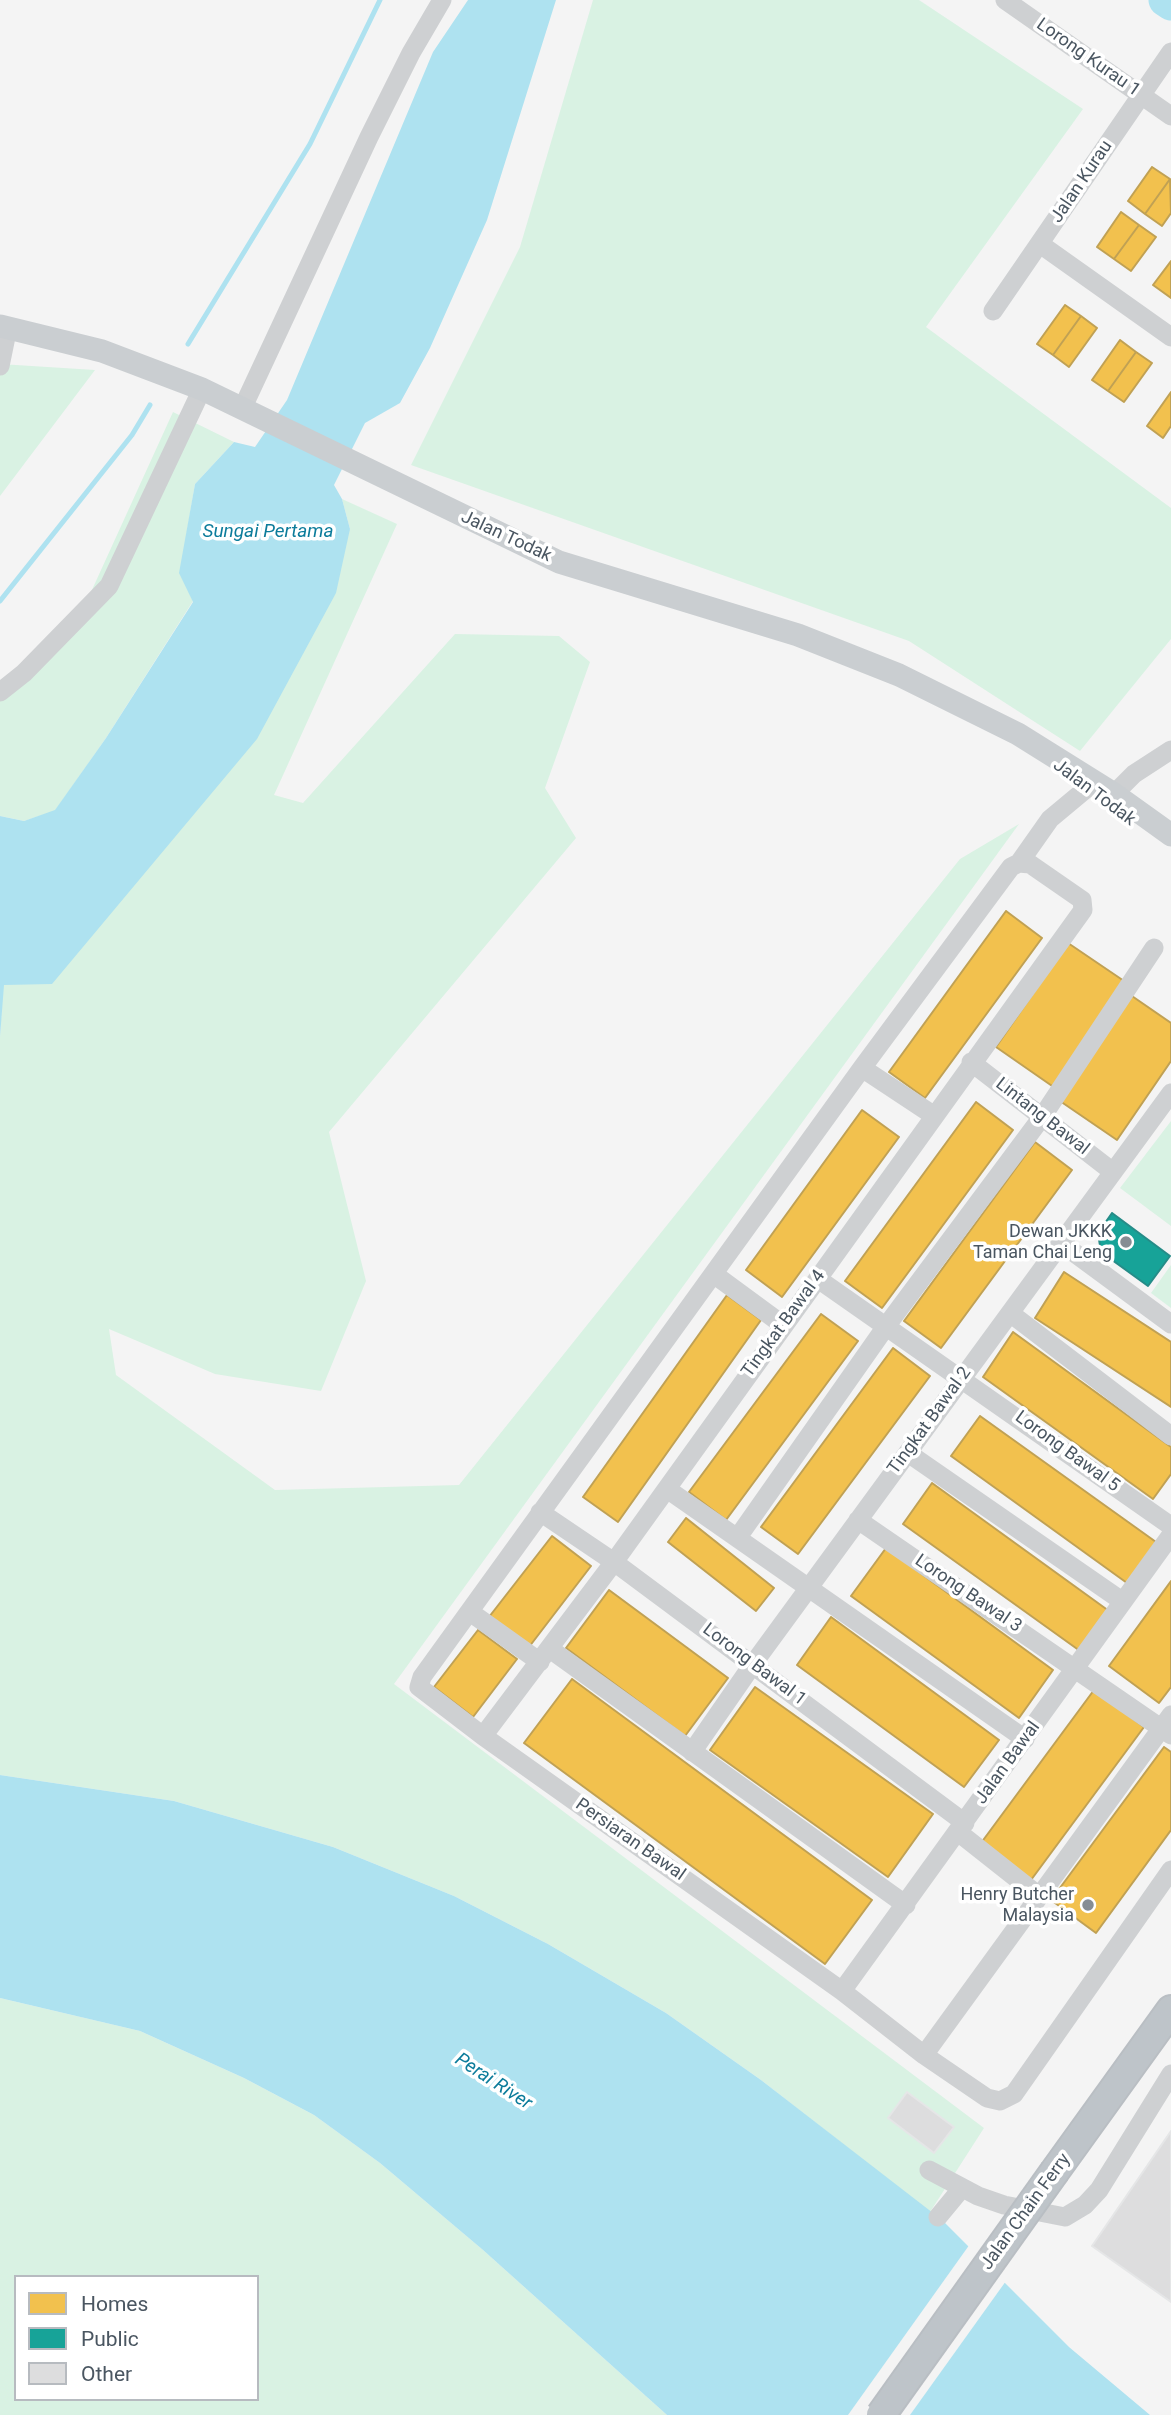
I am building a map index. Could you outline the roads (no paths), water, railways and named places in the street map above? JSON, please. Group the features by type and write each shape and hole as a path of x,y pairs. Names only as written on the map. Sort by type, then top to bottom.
{"highway":[{"name":"Jalan Chain Ferry","path":"881,2415 1171,2010"}],"main road":[{"name":"Jalan Todak","path":"4,326 102,351 202,389 559,562 798,635 950,697 1018,734 1114,794 1171,835"},
{"name":"Jalan Todak","path":"1018,734 1086,789 1171,850"}],"street":[{"path":"250,411 369,137 411,53 442,0"},
{"name":"Lorong Kurau 1","path":"1005,0 1171,116"},
{"name":"Jalan Kurau","path":"993,312 1171,52"},
{"path":"1040,244 1171,337"},
{"path":"0,366 4,326"},
{"path":"0,692 24,674 109,586 202,389"},
{"path":"1114,794 1134,774 1171,750"},
{"path":"906,1905 692,1752 545,1655 470,1612 862,1068 1011,867 1019,863 1051,819 1086,789"},
{"name":"Tingkat Bawal 4","path":"483,1736 614,1562 971,1062 1083,910 1082,900 1030,864 1019,863"},
{"path":"738,1537 887,1325 1042,1117 1154,948"},
{"name":"Lintang Bawal","path":"971,1062 1113,1172"},
{"path":"862,1068 933,1115"},
{"name":"Tingkat Bawal 2","path":"692,1752 752,1664 1171,1093"},
{"path":"1061,1244 1171,1324"},
{"path":"715,1275 783,1325"},
{"name":"Lorong Bawal 5","path":"818,1279 963,1377 1171,1526"},
{"path":"1010,1314 1171,1436"},
{"path":"908,1453 1122,1601"},
{"path":"667,1489 1024,1739"},
{"name":"Lorong Bawal 1","path":"540,1512 614,1562 752,1664 962,1827 1040,1896"},
{"name":"Lorong Bawal 3","path":"858,1520 1168,1726"},
{"name":"Jalan Bawal","path":"842,1991 1171,1535"},
{"name":"Persiaran Bawal","path":"470,1612 422,1677 419,1687 483,1736 842,1991"},
{"path":"924,2055 1168,1726"},
{"path":"842,1991 924,2055 987,2098 1000,2101 1014,2094 1171,1870"},
{"path":"929,2170 962,2188 1004,2205 1065,2217 1085,2205 1099,2190 1171,2074"},
{"path":"938,2217 962,2188"}],"water":[{"name":"Sungai Pertama","path":"468,0 556,0 487,220 430,348 400,403 365,423 334,485 342,499 350,529 336,593 257,739 52,984 4,985 0,1037 0,816 24,821 55,810 106,738 193,602 179,573 195,484 234,442 255,447 287,400 433,52"},
{"name":"Perai River","path":"0,1775 174,1801 333,1847 454,1896 548,1944 666,2013 761,2080 942,2220 1069,2347 1150,2415 667,2415 483,2250 380,2163 314,2115 244,2078 140,2031 0,1998"}],"waterway":[{"path":"188,344 310,144 380,0"},
{"path":"1165,0 1171,4"},
{"path":"0,601 132,435 150,405"}],"place":[{"name":"Dewan JKKK Taman Chai Leng","path":"1126,1242"},
{"name":"Henry Butcher Malaysia","path":"1088,1905"}]}
